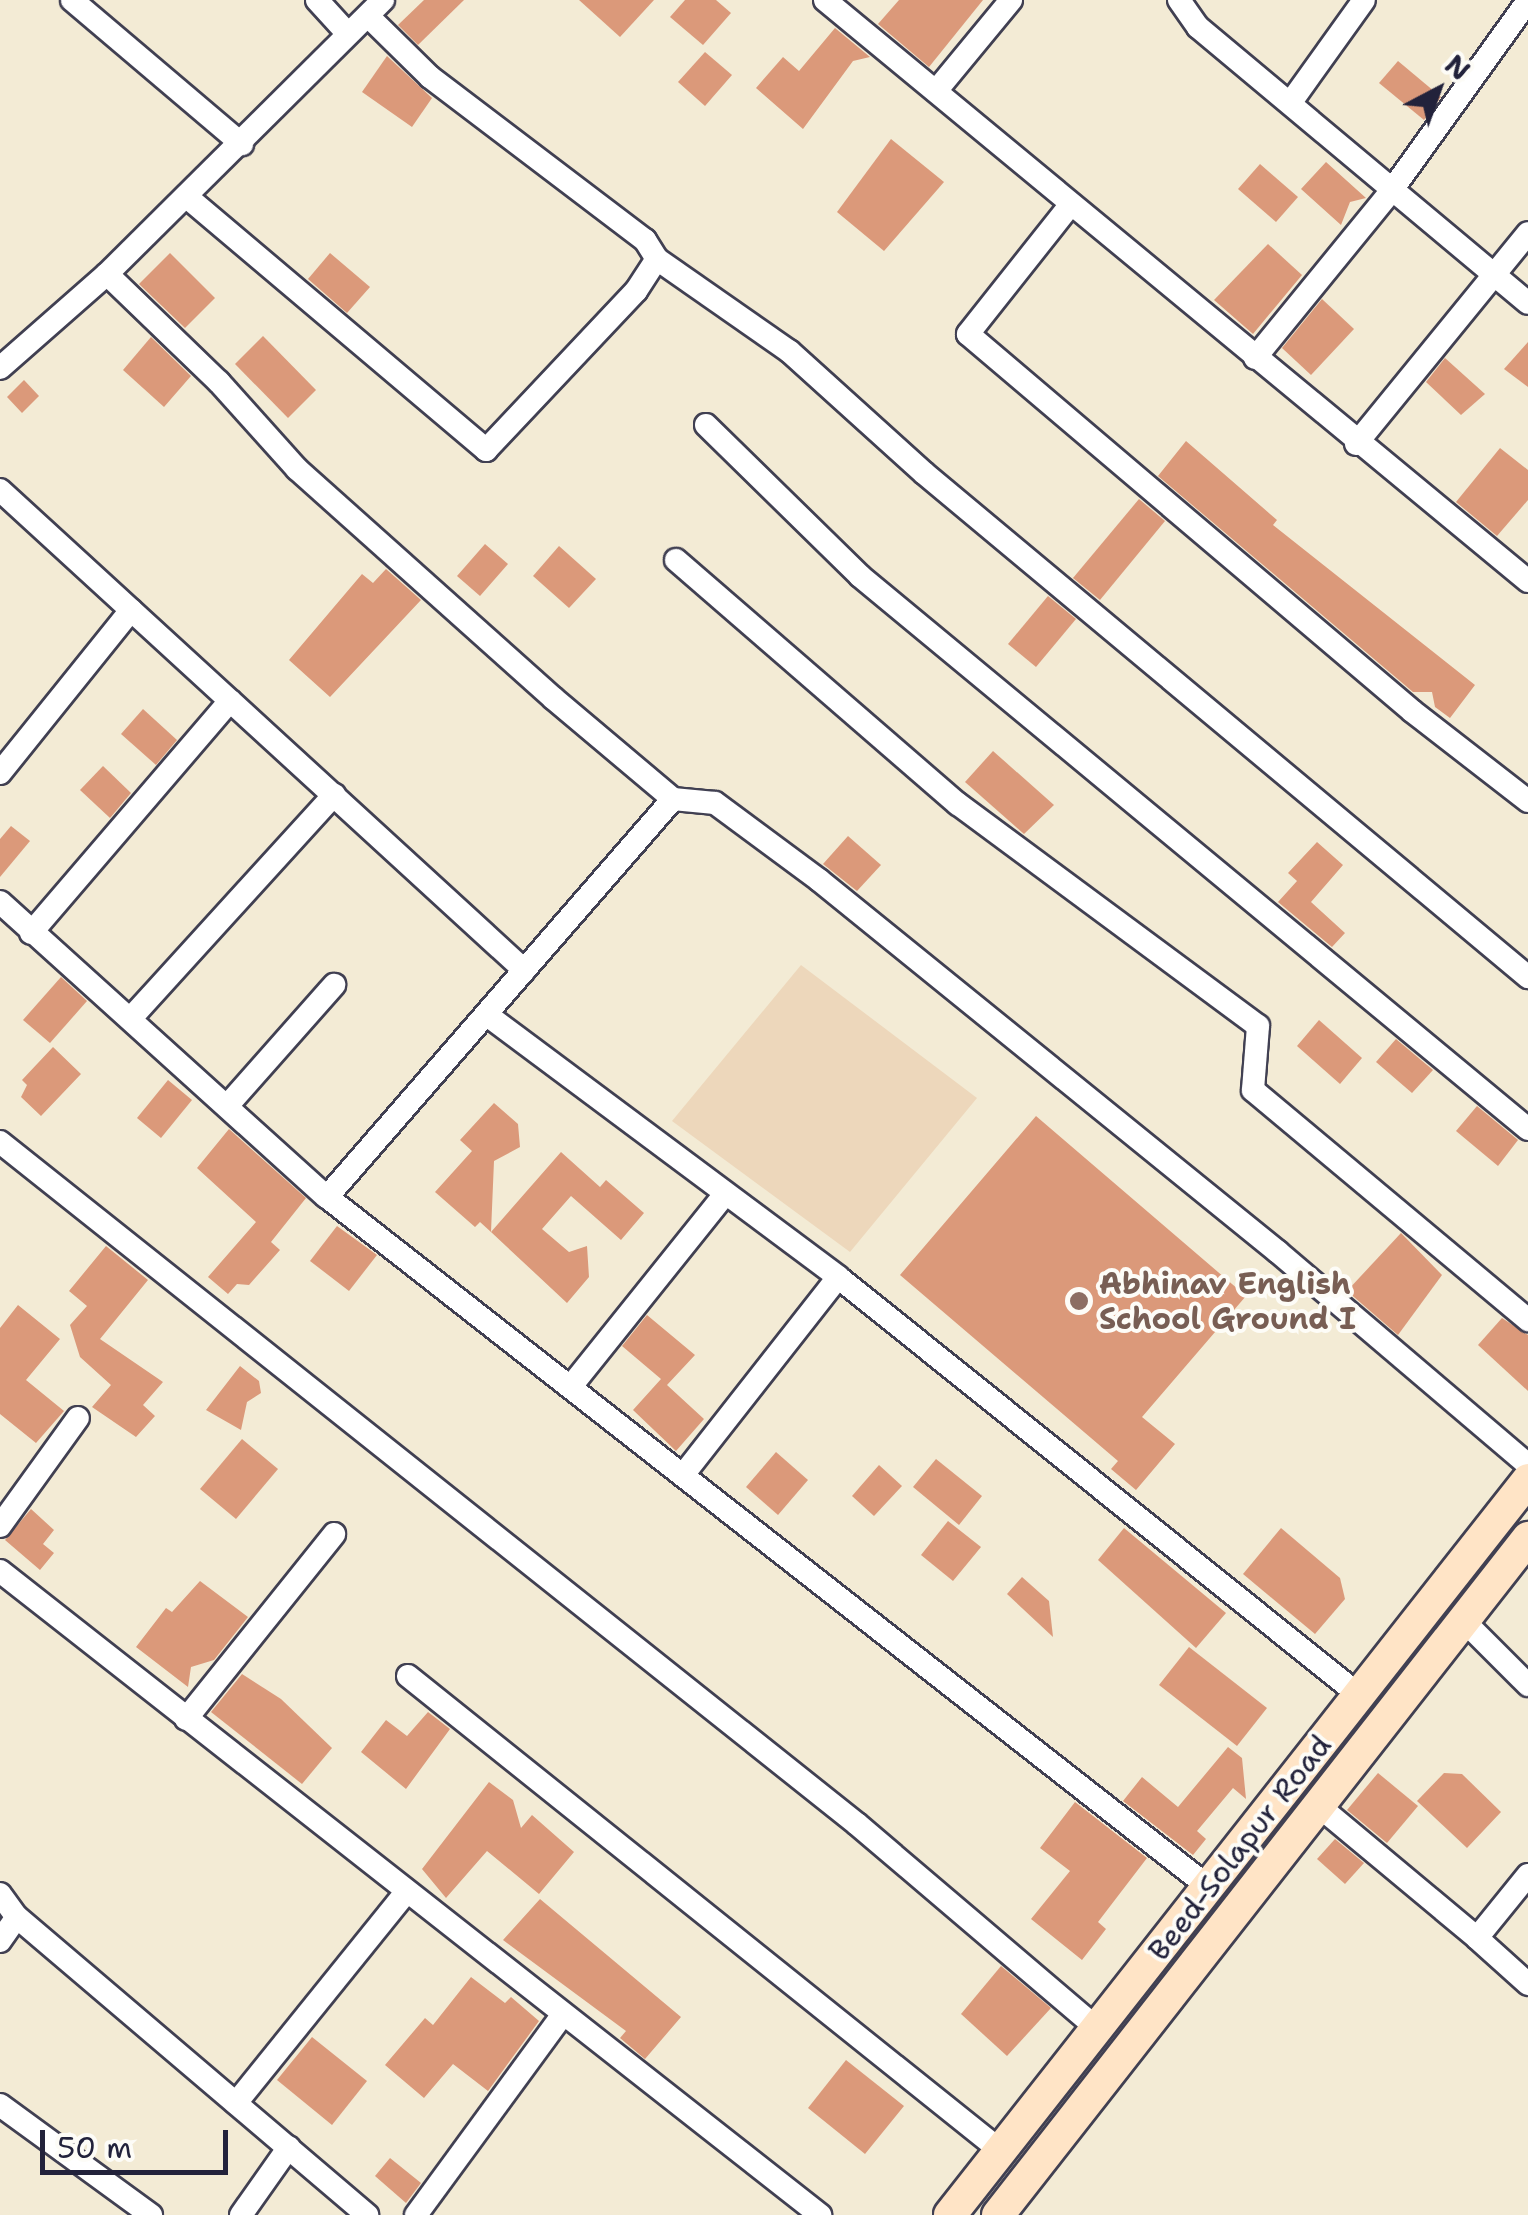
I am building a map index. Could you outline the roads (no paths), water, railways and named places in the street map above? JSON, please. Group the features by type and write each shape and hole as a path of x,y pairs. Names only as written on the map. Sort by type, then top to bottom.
{"main road":[{"name":"Beed-Solapur Road","path":"950,2215 1528,1480"},
{"name":"Beed-Solapur Road","path":"998,2215 1528,1538"}],"street":[{"path":"72,0 242,144"},
{"path":"316,0 348,34"},
{"path":"825,0 1356,444 1528,580"},
{"path":"936,92 1011,0"},
{"path":"1291,102 1364,0"},
{"path":"1255,358 1392,190 1528,1"},
{"path":"1185,2 1198,27 1528,303"},
{"path":"0,368 107,274 376,8 430,77 645,240 658,259 789,351 924,474 1528,978"},
{"path":"187,197 486,450 636,291 658,259"},
{"path":"1071,204 968,334 1412,712 1528,801"},
{"path":"1356,444 1528,233"},
{"path":"107,274 220,382 297,469 672,798 715,803 818,880 1278,1252 1528,1465"},
{"path":"706,425 860,576 1528,1130"},
{"path":"0,490 524,970"},
{"path":"676,560 958,804 1258,1026 1253,1090 1528,1320"},
{"path":"0,773 131,610"},
{"path":"32,933 230,701"},
{"path":"131,1018 334,795"},
{"path":"327,1197 672,798"},
{"path":"0,902 327,1197 1210,1888"},
{"path":"227,1106 334,985"},
{"path":"487,1015 838,1277 1359,1696"},
{"path":"0,1142 857,1824 1098,2029"},
{"path":"572,1385 725,1194"},
{"path":"683,1474 838,1277"},
{"path":"0,1526 78,1418"},
{"path":"186,1719 334,1534"},
{"path":"0,1571 820,2215"},
{"path":"1463,1620 1528,1685"},
{"path":"408,1676 1001,2151"},
{"path":"1320,1807 1528,1984"},
{"path":"1476,1938 1528,1875"},
{"path":"236,2103 407,1891"},
{"path":"0,1894 17,1916 368,2215"},
{"path":"0,1941 17,1916"},
{"path":"416,2215 563,2014"},
{"path":"0,2105 151,2215"},
{"path":"241,2215 289,2147"}],"place":[{"name":"Abhinav English School Ground I","path":"1079,1301"}]}
